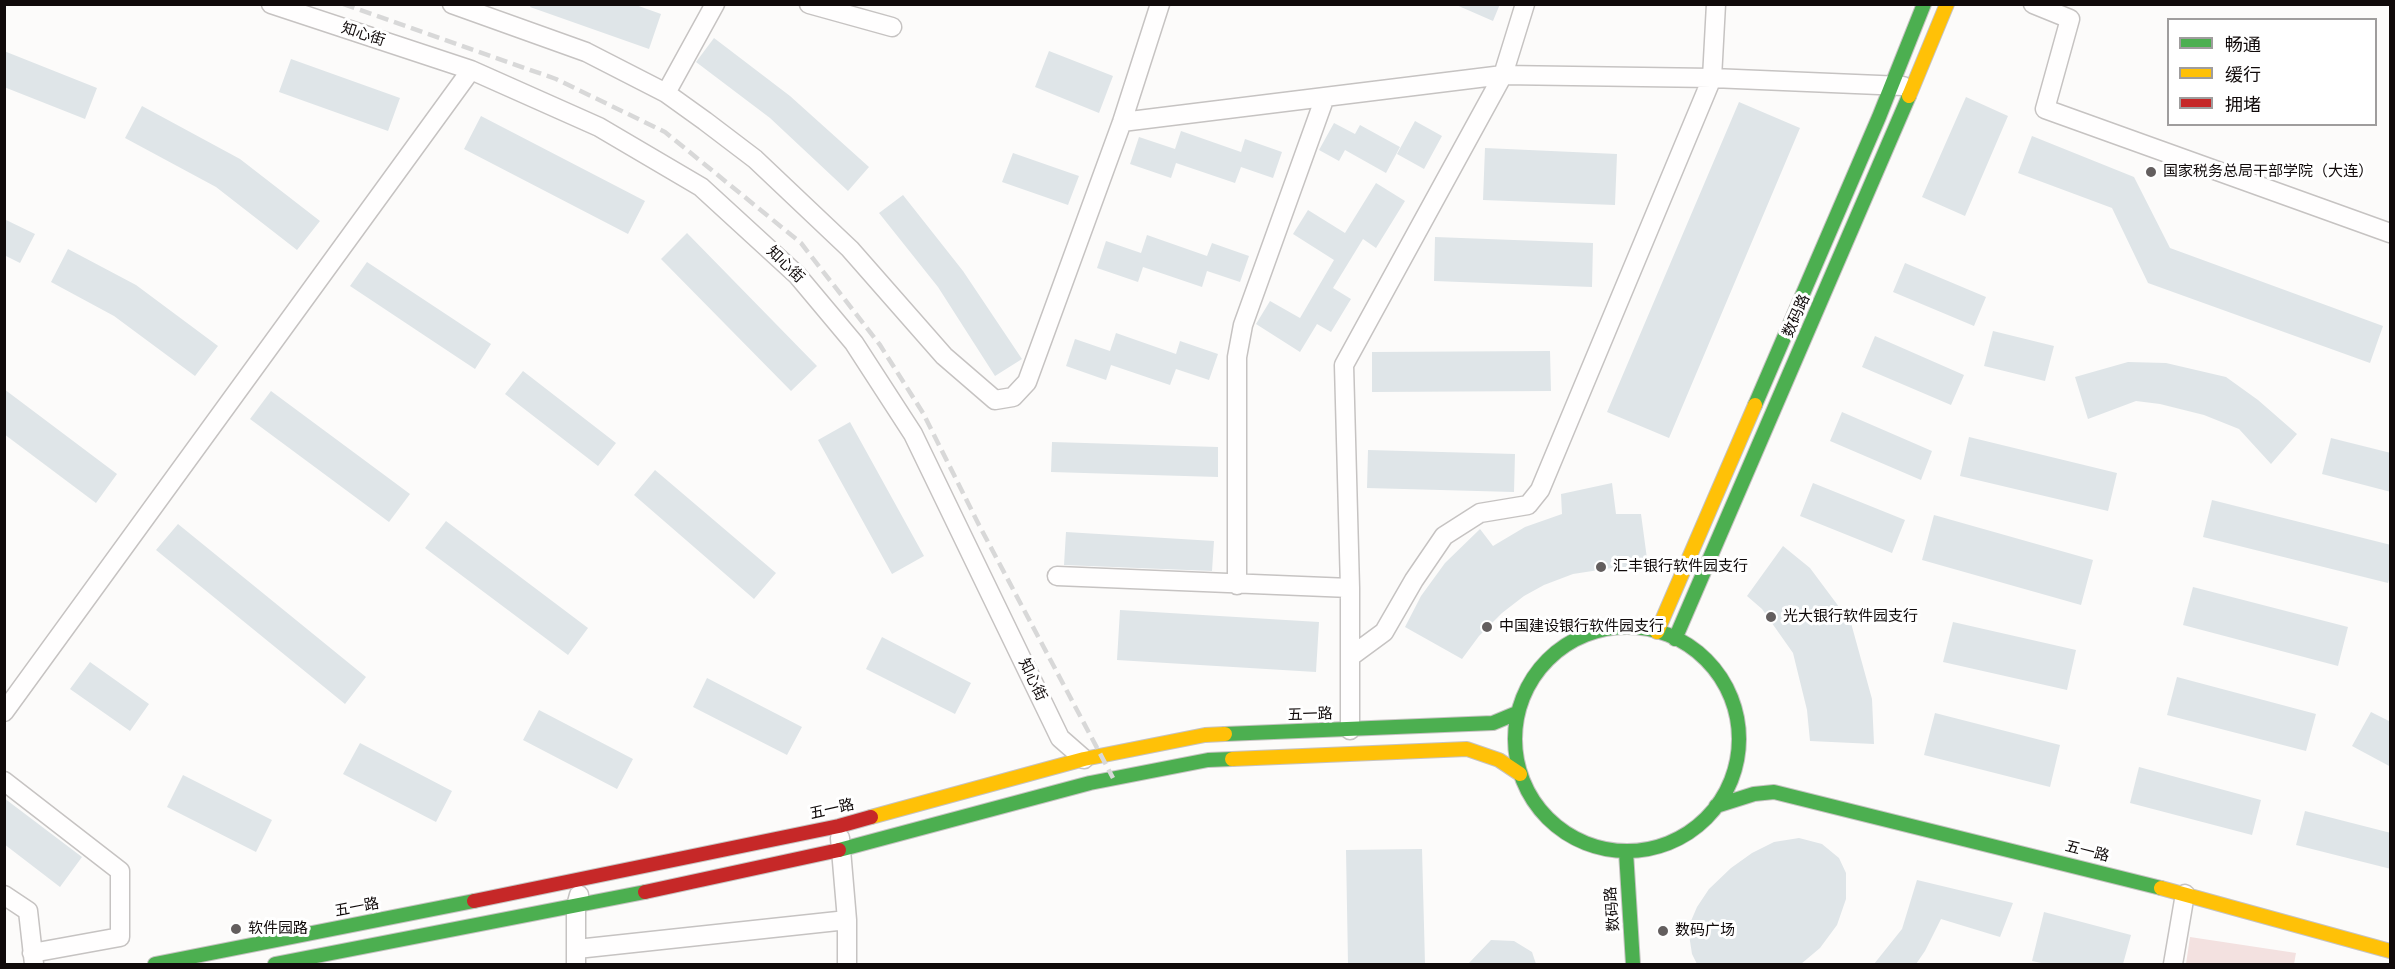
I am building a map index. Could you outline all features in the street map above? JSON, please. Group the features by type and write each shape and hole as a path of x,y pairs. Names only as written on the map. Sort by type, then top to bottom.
{"main road":[{"name":"数码路","path":"1657,632 1892,85 1924,4"},
{"name":"数码路","path":"1675,639 1914,86 1947,4"},
{"path":"1738,748 1734,773 1716,806 1704,821 1681,838 1654,849 1626,852 1591,846 1560,830 1536,805 1520,774 1514,743 1517,713 1533,677 1560,649 1594,632 1633,627 1675,639 1699,654 1721,679 1734,708 1738,748 1743,766 1752,776 1774,792"},
{"name":"五一路","path":"155,964 583,880 839,826 1084,759 1205,735 1493,723 1517,713"},
{"path":"275,964 576,906 841,850 1090,783 1208,759 1467,749 1499,760 1520,774"},
{"name":"五一路","path":"1774,792 2186,894 2391,951"},
{"path":"1716,806 1754,794 1774,792"},
{"name":"数码路","path":"1626,852 1633,964"}],"street":[{"name":"知心街","path":"271,4 471,70 599,127 701,187 797,275 854,343 913,434 1060,738 1084,759"},
{"path":"452,4 586,52 666,93 763,167 850,249 944,356 995,400 1013,397 1028,382 1122,122 1160,4"},
{"path":"666,93 715,4"},
{"path":"809,4 892,27"},
{"path":"1350,730 1350,588 1344,365 1503,75 1525,4"},
{"path":"1350,657 1384,632 1414,580 1444,536 1480,513 1528,505 1540,490 1712,78 1716,4"},
{"path":"2033,4 2070,18 2045,109 2391,233"},
{"path":"4,712 471,70"},
{"path":"1122,122 1503,75 1712,78 1914,86"},
{"path":"1237,585 1237,357 1243,325 1325,97"},
{"path":"1057,576 1350,588"},
{"path":"4,781 120,871 120,937 33,959 28,911 4,895"},
{"path":"839,826 847,920 847,964"},
{"path":"583,880 576,906 577,957 847,920"},
{"path":"2173,964 2186,894"}],"shaded area":[{"path":"2190,937 2296,953 2294,964 2186,964"}],"building":[{"path":"531,4 633,4 661,14 649,49 530,7"},
{"path":"1454,4 1500,4 1493,21"},
{"path":"714,38 790,96 869,167 848,191 770,118 696,62"},
{"path":"4,51 97,88 85,119 4,87"},
{"path":"1049,51 1113,76 1099,113 1035,87"},
{"path":"291,59 400,98 388,131 279,92"},
{"path":"1966,97 2008,116 1965,216 1922,197"},
{"path":"1739,102 1800,128 1669,438 1607,412"},
{"path":"142,106 240,159 320,221 297,250 216,187 125,138"},
{"path":"481,116 645,201 628,234 464,149"},
{"path":"1415,121 1442,136 1424,169 1397,154"},
{"path":"1334,123 1355,134 1360,125 1400,147 1386,173 1345,150 1339,161 1319,150"},
{"path":"1181,131 1241,152 1245,139 1282,152 1273,178 1241,167 1235,183 1176,163 1171,178 1130,164 1139,137 1175,149"},
{"path":"2032,136 2134,177 2170,248 2383,326 2370,363 2148,283 2112,208 2018,173"},
{"path":"1485,148 1617,154 1615,205 1483,200"},
{"path":"1013,153 1079,176 1068,205 1002,182"},
{"path":"1376,183 1405,201 1376,248 1363,239 1333,288 1351,299 1331,332 1317,324 1300,352 1256,324 1270,301 1300,318 1334,260 1293,234 1308,210 1345,233"},
{"path":"903,195 963,271 1022,359 995,376 938,287 879,213"},
{"path":"4,219 35,234 20,263 4,255"},
{"path":"687,233 817,366 791,391 661,259"},
{"path":"1147,235 1207,256 1212,243 1249,256 1240,282 1207,271 1202,287 1143,267 1138,282 1097,268 1106,241 1141,253"},
{"path":"1435,237 1593,243 1592,287 1434,281"},
{"path":"68,249 136,285 218,346 195,376 114,316 51,282"},
{"path":"367,262 491,344 475,369 350,286"},
{"path":"1905,263 1986,297 1974,326 1893,292"},
{"path":"1993,331 2054,346 2045,381 1984,366"},
{"path":"1116,333 1176,354 1180,341 1218,354 1209,380 1176,369 1170,385 1111,365 1106,380 1066,366 1075,339 1110,351"},
{"path":"1875,336 1964,375 1951,405 1862,367"},
{"path":"1550,351 1551,391 1372,392 1372,352"},
{"path":"2128,362 2166,363 2226,377 2258,400 2297,434 2271,464 2239,429 2204,415 2160,404 2136,401 2088,419 2075,377"},
{"path":"523,371 616,443 598,466 505,394"},
{"path":"4,389 117,474 96,503 4,434"},
{"path":"271,391 410,494 389,522 250,419"},
{"path":"1842,412 1932,451 1921,480 1830,441"},
{"path":"850,422 924,556 892,574 818,440"},
{"path":"1969,437 2117,473 2108,511 1960,476"},
{"path":"2331,438 2391,453 2391,492 2322,474"},
{"path":"1052,442 1218,447 1218,477 1051,472"},
{"path":"1368,450 1515,454 1514,492 1367,488"},
{"path":"655,470 776,573 754,599 634,495"},
{"path":"1612,483 1616,514 1641,514 1648,566 1612,568 1573,574 1544,585 1524,596 1502,613 1479,636 1462,659 1405,627 1421,596 1445,563 1480,529 1493,546 1525,527 1562,514 1561,494"},
{"path":"1813,483 1905,520 1892,553 1800,516"},
{"path":"2212,500 2391,545 2391,572 2388,583 2203,537"},
{"path":"1934,515 2093,560 2081,605 1922,560"},
{"path":"446,521 588,628 568,655 425,548"},
{"path":"178,524 366,677 345,704 156,550"},
{"path":"1066,532 1214,541 1212,571 1064,565"},
{"path":"1783,546 1810,568 1851,623 1872,699 1874,744 1810,741 1807,710 1793,653 1762,609 1747,596"},
{"path":"2193,587 2348,627 2338,666 2183,625"},
{"path":"1120,610 1319,622 1316,672 1117,660"},
{"path":"1953,622 2076,650 2067,690 1943,662"},
{"path":"882,637 971,683 955,714 866,669"},
{"path":"90,662 149,704 130,731 70,689"},
{"path":"2177,677 2316,714 2306,751 2167,715"},
{"path":"707,678 802,727 787,755 693,707"},
{"path":"539,710 633,759 617,789 523,740"},
{"path":"2371,712 2391,722 2391,767 2352,746"},
{"path":"1935,713 2060,745 2050,787 1924,755"},
{"path":"360,743 452,791 436,822 343,774"},
{"path":"2139,767 2261,800 2252,835 2130,803"},
{"path":"183,775 272,820 256,852 167,807"},
{"path":"4,798 82,857 60,887 4,844"},
{"path":"2305,811 2391,833 2391,869 2296,845"},
{"path":"1799,838 1822,844 1839,858 1846,873 1846,899 1837,925 1820,948 1801,964 1697,964 1692,954 1688,928 1697,907 1709,889 1731,868 1752,853 1774,842"},
{"path":"1422,849 1425,964 1348,964 1346,850"},
{"path":"1917,880 2013,903 2000,937 1941,919 1916,964 1874,964 1902,929"},
{"path":"2044,912 2131,935 2123,964 2046,964 2032,961"},
{"path":"1491,940 1514,941 1532,952 1536,964 1468,964"}],"railway":[{"path":"343,4 556,79 665,132 801,243 880,345 923,413 979,525 1113,778"}],"traffic: fast":[{"path":"1755,405 1879,117 1924,4"},
{"path":"1675,639 1909,96"},
{"path":"1627,627 1670,636 1689,646 1706,660 1720,677 1730,696 1739,739 1730,782 1720,801 1706,818 1689,832 1670,842 1627,851 1584,842 1565,832 1548,818 1534,801 1524,782 1515,739 1524,696 1534,677 1548,660 1565,646 1584,636 1627,627"},
{"path":"1225,734 1493,723 1517,713"},
{"path":"839,850 1090,783 1208,760 1232,759"},
{"path":"1716,806 1754,794 1774,792 2161,888"},
{"path":"1626,852 1633,964"},
{"path":"275,964 645,892"},
{"path":"155,964 474,901"}],"traffic: slow":[{"path":"1909,96 1947,4"},
{"path":"1657,632 1755,405"},
{"path":"871,817 1084,759 1205,735 1225,734"},
{"path":"1232,759 1467,749 1499,760 1520,774"},
{"path":"2161,888 2390,951"}],"traffic: jam":[{"path":"474,901 839,826 871,817"},
{"path":"645,892 839,850"}],"place":[{"name":"国家税务总局干部学院（大连）","path":"2151,172"},
{"name":"汇丰银行软件园支行","path":"1601,567"},
{"name":"光大银行软件园支行","path":"1771,617"},
{"name":"中国建设银行软件园支行","path":"1487,627"},
{"name":"软件园路","path":"236,929"},
{"name":"数码广场","path":"1663,931"}]}
